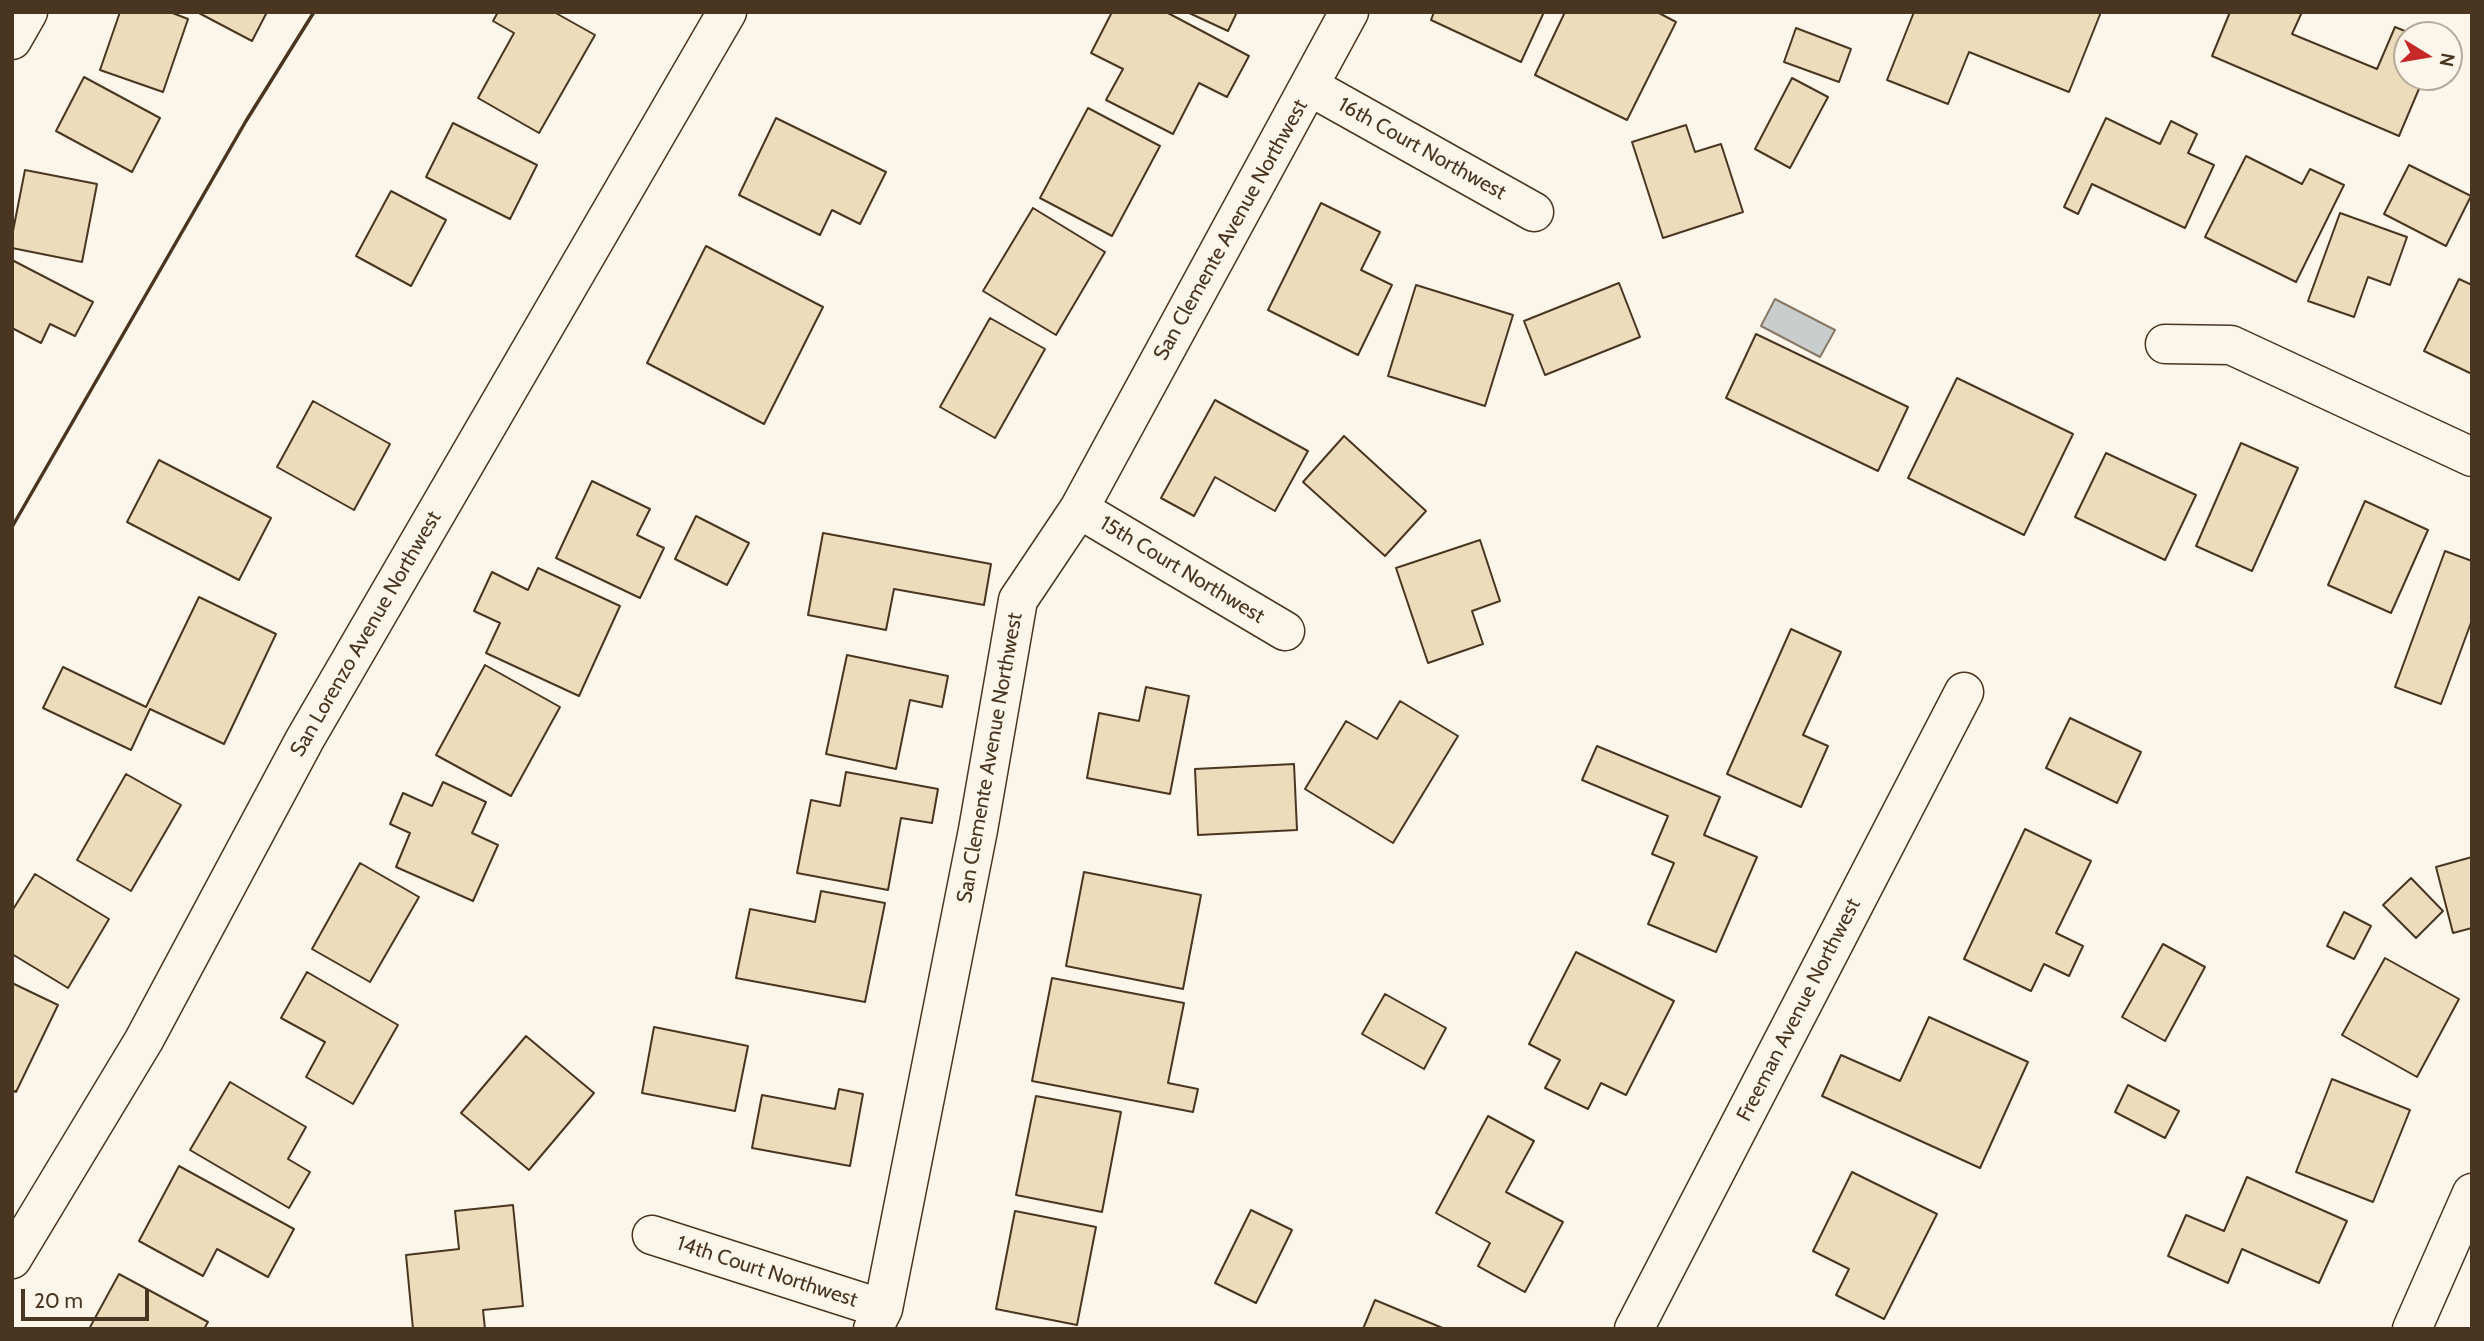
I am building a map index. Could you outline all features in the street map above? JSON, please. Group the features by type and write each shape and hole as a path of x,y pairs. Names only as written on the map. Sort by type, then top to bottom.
{"street":[{"path":"12,40 28,12"},
{"name":"San Lorenzo Avenue Northwest","path":"12,1259 144,1040 305,739 727,12"},
{"name":"San Clemente Avenue Northwest","path":"878,1319 978,830 1018,600 1079,509 1349,12"},
{"name":"16th Court Northwest","path":"1309,86 1534,212"},
{"path":"2165,344 2231,345 2472,457"},
{"name":"15th Court Northwest","path":"1079,509 1285,631"},
{"name":"Freeman Avenue Northwest","path":"1634,1329 1964,692"},
{"path":"2412,1329 2472,1193"},
{"name":"14th Court Northwest","path":"652,1235 878,1319"}],"shaded area":[{"path":"1775,299 1835,330 1820,357 1761,326"}],"building":[{"path":"120,12 170,12 188,19 163,92 100,70"},
{"path":"197,12 267,12 252,41"},
{"path":"498,12 554,12 595,35 539,133 478,98 514,33 493,21"},
{"path":"1112,12 1166,12 1249,56 1227,97 1199,83 1173,134 1106,100 1123,69 1091,53"},
{"path":"1187,12 1237,12 1228,31"},
{"path":"1434,12 1544,12 1521,62 1431,20"},
{"path":"1565,12 1657,12 1676,22 1627,120 1535,75"},
{"path":"1914,12 2101,12 2069,92 1969,52 1948,104 1887,80"},
{"path":"2230,12 2302,12 2292,34 2377,69 2393,32 2393,91 2418,91 2399,136 2212,56"},
{"path":"1796,28 1851,49 1839,82 1784,62"},
{"path":"84,77 160,118 132,172 56,131"},
{"path":"1792,78 1828,97 1790,168 1755,149"},
{"path":"1088,108 1160,146 1112,236 1040,198"},
{"path":"776,118 886,172 860,224 832,210 820,235 739,195"},
{"path":"2106,118 2160,144 2171,121 2197,134 2188,153 2214,165 2185,228 2092,184 2078,214 2064,207"},
{"path":"453,123 537,165 510,219 426,177"},
{"path":"1686,125 1695,152 1721,144 1743,212 1663,238 1632,142"},
{"path":"2246,156 2302,184 2310,169 2344,185 2296,282 2205,237"},
{"path":"2409,165 2471,196 2446,246 2384,214"},
{"path":"25,170 97,184 82,262 12,248"},
{"path":"391,191 446,220 411,286 356,256"},
{"path":"1321,203 1380,232 1361,270 1392,285 1358,355 1268,310"},
{"path":"1033,208 1105,252 1056,335 983,291"},
{"path":"2340,213 2407,237 2390,285 2368,277 2354,317 2308,301"},
{"path":"706,246 823,307 764,424 647,363"},
{"path":"12,260 93,302 75,336 50,324 41,343 12,328"},
{"path":"2459,279 2472,285 2472,374 2424,351"},
{"path":"1619,283 1640,337 1545,375 1524,321"},
{"path":"1416,285 1513,315 1485,406 1388,376"},
{"path":"990,318 1045,349 995,438 940,407"},
{"path":"1756,334 1908,407 1878,471 1726,398"},
{"path":"1957,378 2073,434 2024,535 1908,478"},
{"path":"1215,400 1308,451 1275,511 1215,477 1194,516 1161,498"},
{"path":"313,401 390,444 354,510 277,467"},
{"path":"1344,436 1426,511 1385,556 1303,482"},
{"path":"2241,443 2298,468 2252,571 2196,546"},
{"path":"2106,453 2196,495 2165,560 2075,517"},
{"path":"159,460 271,518 239,580 127,522"},
{"path":"592,481 650,509 637,535 664,548 640,598 556,558"},
{"path":"2365,501 2428,530 2391,613 2328,585"},
{"path":"696,516 749,543 727,585 675,559"},
{"path":"823,533 991,564 984,605 894,589 886,630 808,615"},
{"path":"1480,540 1500,601 1472,611 1483,644 1428,663 1396,568"},
{"path":"2445,551 2472,561 2472,620 2441,704 2395,687"},
{"path":"538,568 620,606 579,696 486,653 500,623 474,611 492,572 528,590"},
{"path":"199,597 276,634 224,744 150,709 131,750 43,708 63,667 146,707"},
{"path":"1791,629 1841,652 1803,735 1828,746 1801,807 1727,774"},
{"path":"847,655 948,676 942,707 910,700 896,769 826,754"},
{"path":"485,665 560,707 511,796 436,755"},
{"path":"1146,687 1189,696 1170,794 1087,778 1099,713 1139,721"},
{"path":"1400,701 1458,736 1393,843 1305,789 1346,721 1377,739"},
{"path":"2070,718 2141,752 2117,803 2046,768"},
{"path":"1597,746 1720,797 1704,835 1757,857 1716,952 1648,924 1674,863 1652,854 1668,816 1582,780"},
{"path":"1294,764 1297,830 1198,835 1195,769"},
{"path":"846,772 938,789 932,823 901,818 888,890 797,873 811,800 840,806"},
{"path":"126,774 181,805 131,891 77,860"},
{"path":"443,782 486,802 472,833 498,845 473,901 396,867 410,833 390,824 403,793 432,806"},
{"path":"2025,829 2091,861 2056,933 2083,946 2069,976 2044,964 2031,991 1964,959"},
{"path":"2472,857 2472,928 2453,933 2436,867"},
{"path":"360,863 419,897 370,982 312,949"},
{"path":"1084,872 1201,895 1183,989 1066,966"},
{"path":"35,874 109,919 68,988 12,954 12,911"},
{"path":"2411,878 2443,911 2416,938 2383,905"},
{"path":"821,891 885,903 865,1002 736,978 750,909 815,922"},
{"path":"2344,912 2371,926 2354,959 2327,946"},
{"path":"2163,944 2205,967 2165,1041 2122,1017"},
{"path":"1576,952 1674,1001 1626,1095 1601,1083 1588,1109 1545,1088 1560,1060 1529,1044"},
{"path":"2385,958 2459,999 2417,1077 2342,1035"},
{"path":"307,972 398,1025 353,1104 306,1077 325,1042 281,1018"},
{"path":"1052,978 1184,1003 1168,1083 1198,1089 1193,1112 1032,1081"},
{"path":"12,983 58,1005 16,1092 12,1090"},
{"path":"1385,994 1446,1028 1424,1069 1362,1034"},
{"path":"1929,1017 2028,1062 1980,1168 1822,1096 1841,1055 1900,1081"},
{"path":"654,1027 748,1046 735,1111 642,1093"},
{"path":"526,1036 594,1093 529,1170 461,1113"},
{"path":"2332,1079 2410,1110 2373,1202 2296,1172"},
{"path":"230,1082 306,1127 288,1159 310,1172 289,1208 190,1150"},
{"path":"2128,1085 2179,1111 2165,1138 2115,1112"},
{"path":"839,1089 863,1094 850,1166 752,1148 762,1095 835,1109"},
{"path":"1036,1096 1121,1112 1102,1212 1016,1195"},
{"path":"1488,1116 1534,1141 1506,1192 1563,1222 1525,1292 1478,1266 1490,1243 1436,1213"},
{"path":"179,1166 294,1229 268,1277 217,1249 203,1276 139,1241"},
{"path":"1852,1172 1937,1214 1884,1319 1836,1295 1849,1269 1813,1251"},
{"path":"2247,1177 2347,1221 2319,1283 2242,1249 2228,1283 2168,1256 2186,1215 2224,1231"},
{"path":"513,1205 523,1306 483,1310 485,1329 413,1329 406,1255 459,1249 455,1211"},
{"path":"1251,1210 1292,1230 1256,1303 1215,1283"},
{"path":"1015,1211 1096,1227 1077,1325 996,1309"},
{"path":"119,1274 208,1322 204,1329 89,1329"},
{"path":"1375,1300 1445,1329 1363,1329"}],"wall":[{"path":"12,527 246,121 314,12"}]}
